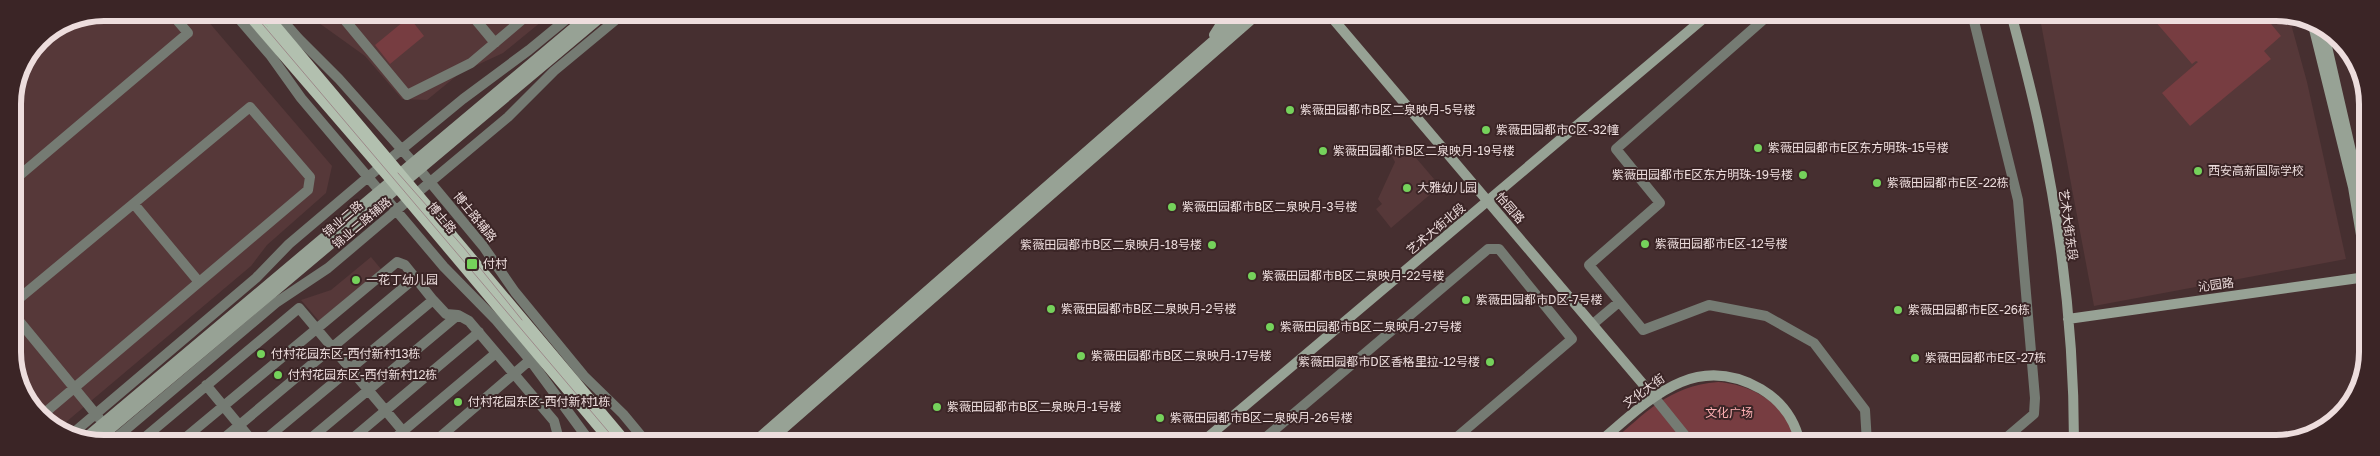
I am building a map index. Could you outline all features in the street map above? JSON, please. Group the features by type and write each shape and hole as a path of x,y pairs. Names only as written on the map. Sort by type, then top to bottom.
{"main road":[{"name":"博士路","path":"256,21 399,180 606,435"},
{"name":"博士路","path":"271,21 385,164"},
{"name":"博士路","path":"413,197 619,435"}],"street":[{"path":"21,174 188,33 178,21"},
{"path":"242,21 271,56 301,98 368,177 444,266 496,320 530,360 585,435"},
{"name":"博士路辅路","path":"283,21 339,79 430,182 484,246 515,292 584,376 623,414 640,435"},
{"path":"346,21 408,95 470,63 521,21"},
{"path":"478,21 495,43"},
{"path":"77,430 256,278 289,244 368,177 564,21"},
{"name":"锦业二路","path":"416,166 582,21"},
{"name":"锦业二路","path":"93,434 106,426 399,180 596,21"},
{"name":"锦业二路辅路","path":"119,435 277,302 328,268 397,211 508,117 554,71 614,21"},
{"path":"1205,48 1223,21"},
{"path":"769,435 1236,21"},
{"path":"769,435 1250,21"},
{"name":"怡园路","path":"1335,21 1654,397"},
{"name":"艺术大街北段","path":"1211,435 1701,21"},
{"path":"1762,21 1616,149 1660,203 1589,265 1643,330 1709,305 1766,316 1814,342 1865,410 1867,435"},
{"path":"1974,21 2018,200 2036,398 2034,414 2009,435"},
{"name":"艺术大街东段","path":"2013,21 2040,130 2052,192 2068,318 2074,435"},
{"path":"2314,31 2353,187 2359,223"},
{"path":"2325,37 2359,186"},
{"path":"21,297 250,106 310,177 308,190 46,411"},
{"path":"134,204 199,282"},
{"path":"1268,435 1488,249 1499,249 1572,339 1459,435"},
{"path":"189,435 397,262 405,265 446,314 458,315 469,321 554,421 555,435"},
{"path":"228,435 415,278"},
{"name":"沁园路","path":"2068,318 2359,278"},
{"path":"271,435 433,300"},
{"path":"1593,324 1619,302"},
{"path":"147,435 299,308 406,435"},
{"path":"314,435 458,315"},
{"path":"21,323 106,426"},
{"path":"356,435 479,332"},
{"path":"398,435 496,353"},
{"path":"442,435 530,360"},
{"name":"文化大街","path":"1608,435 1654,397 1671,386 1690,378 1722,375 1738,379 1772,396 1790,416 1797,435"},
{"path":"206,385 248,435"},
{"path":"1654,397 1685,435"},
{"name":"锦业二路","path":"100,435 106,426"}],"shaded area":[{"path":"104,21 208,21 332,166 326,193 267,245 251,266 64,424 45,411 28,384 21,352 21,104 28,72 35,58 45,45 58,35 88,23"},
{"path":"317,21 542,21 503,53 460,73 427,100 402,99 365,56"},
{"name":"西安高新国际学校","path":"2041,21 2276,21 2291,23 2307,82 2346,259 2094,306"},
{"name":"大雅幼儿园","path":"1405,145 1434,179 1427,185 1433,192 1391,228 1376,209 1382,204 1378,199 1395,162 1392,156"},
{"name":"一花丁幼儿园","path":"371,257 381,269 319,321 301,300 331,290"}],"green space":[{"path":"404,21 412,21 424,36 390,64 375,45"},
{"path":"2155,21 2269,21 2281,36 2264,51 2271,59 2190,126 2162,93 2198,62 2196,61 2192,64"},
{"name":"文化广场","path":"1718,382 1744,387 1756,392 1778,408 1786,418 1793,435 1620,435 1671,395 1700,385"}],"tram line":[{"path":"260,21 611,435"},
{"path":"398,173 464,248 522,320"}],"place":[{"name":"紫薇田园都市B区二泉映月-5号楼","path":"1290,110"},
{"name":"紫薇田园都市C区-32幢","path":"1486,130"},
{"name":"紫薇田园都市E区东方明珠-15号楼","path":"1758,148"},
{"name":"紫薇田园都市B区二泉映月-19号楼","path":"1323,151"},
{"name":"西安高新国际学校","path":"2198,171"},
{"name":"紫薇田园都市E区东方明珠-19号楼","path":"1803,175"},
{"name":"紫薇田园都市E区-22栋","path":"1877,183"},
{"name":"大雅幼儿园","path":"1407,188"},
{"name":"紫薇田园都市B区二泉映月-3号楼","path":"1172,207"},
{"name":"紫薇田园都市E区-12号楼","path":"1645,244"},
{"name":"紫薇田园都市B区二泉映月-18号楼","path":"1212,245"},
{"name":"付村","path":"472,264"},
{"name":"紫薇田园都市B区二泉映月-22号楼","path":"1252,276"},
{"name":"一花丁幼儿园","path":"356,280"},
{"name":"紫薇田园都市D区-7号楼","path":"1466,300"},
{"name":"紫薇田园都市B区二泉映月-2号楼","path":"1051,309"},
{"name":"紫薇田园都市E区-26栋","path":"1898,310"},
{"name":"紫薇田园都市B区二泉映月-27号楼","path":"1270,327"},
{"name":"付村花园东区-西付新村13栋","path":"261,354"},
{"name":"紫薇田园都市B区二泉映月-17号楼","path":"1081,356"},
{"name":"紫薇田园都市E区-27栋","path":"1915,358"},
{"name":"紫薇田园都市D区香格里拉-12号楼","path":"1490,362"},
{"name":"付村花园东区-西付新村12栋","path":"278,375"},
{"name":"付村花园东区-西付新村1栋","path":"458,402"},
{"name":"紫薇田园都市B区二泉映月-1号楼","path":"937,407"},
{"name":"紫薇田园都市B区二泉映月-26号楼","path":"1160,418"}]}
